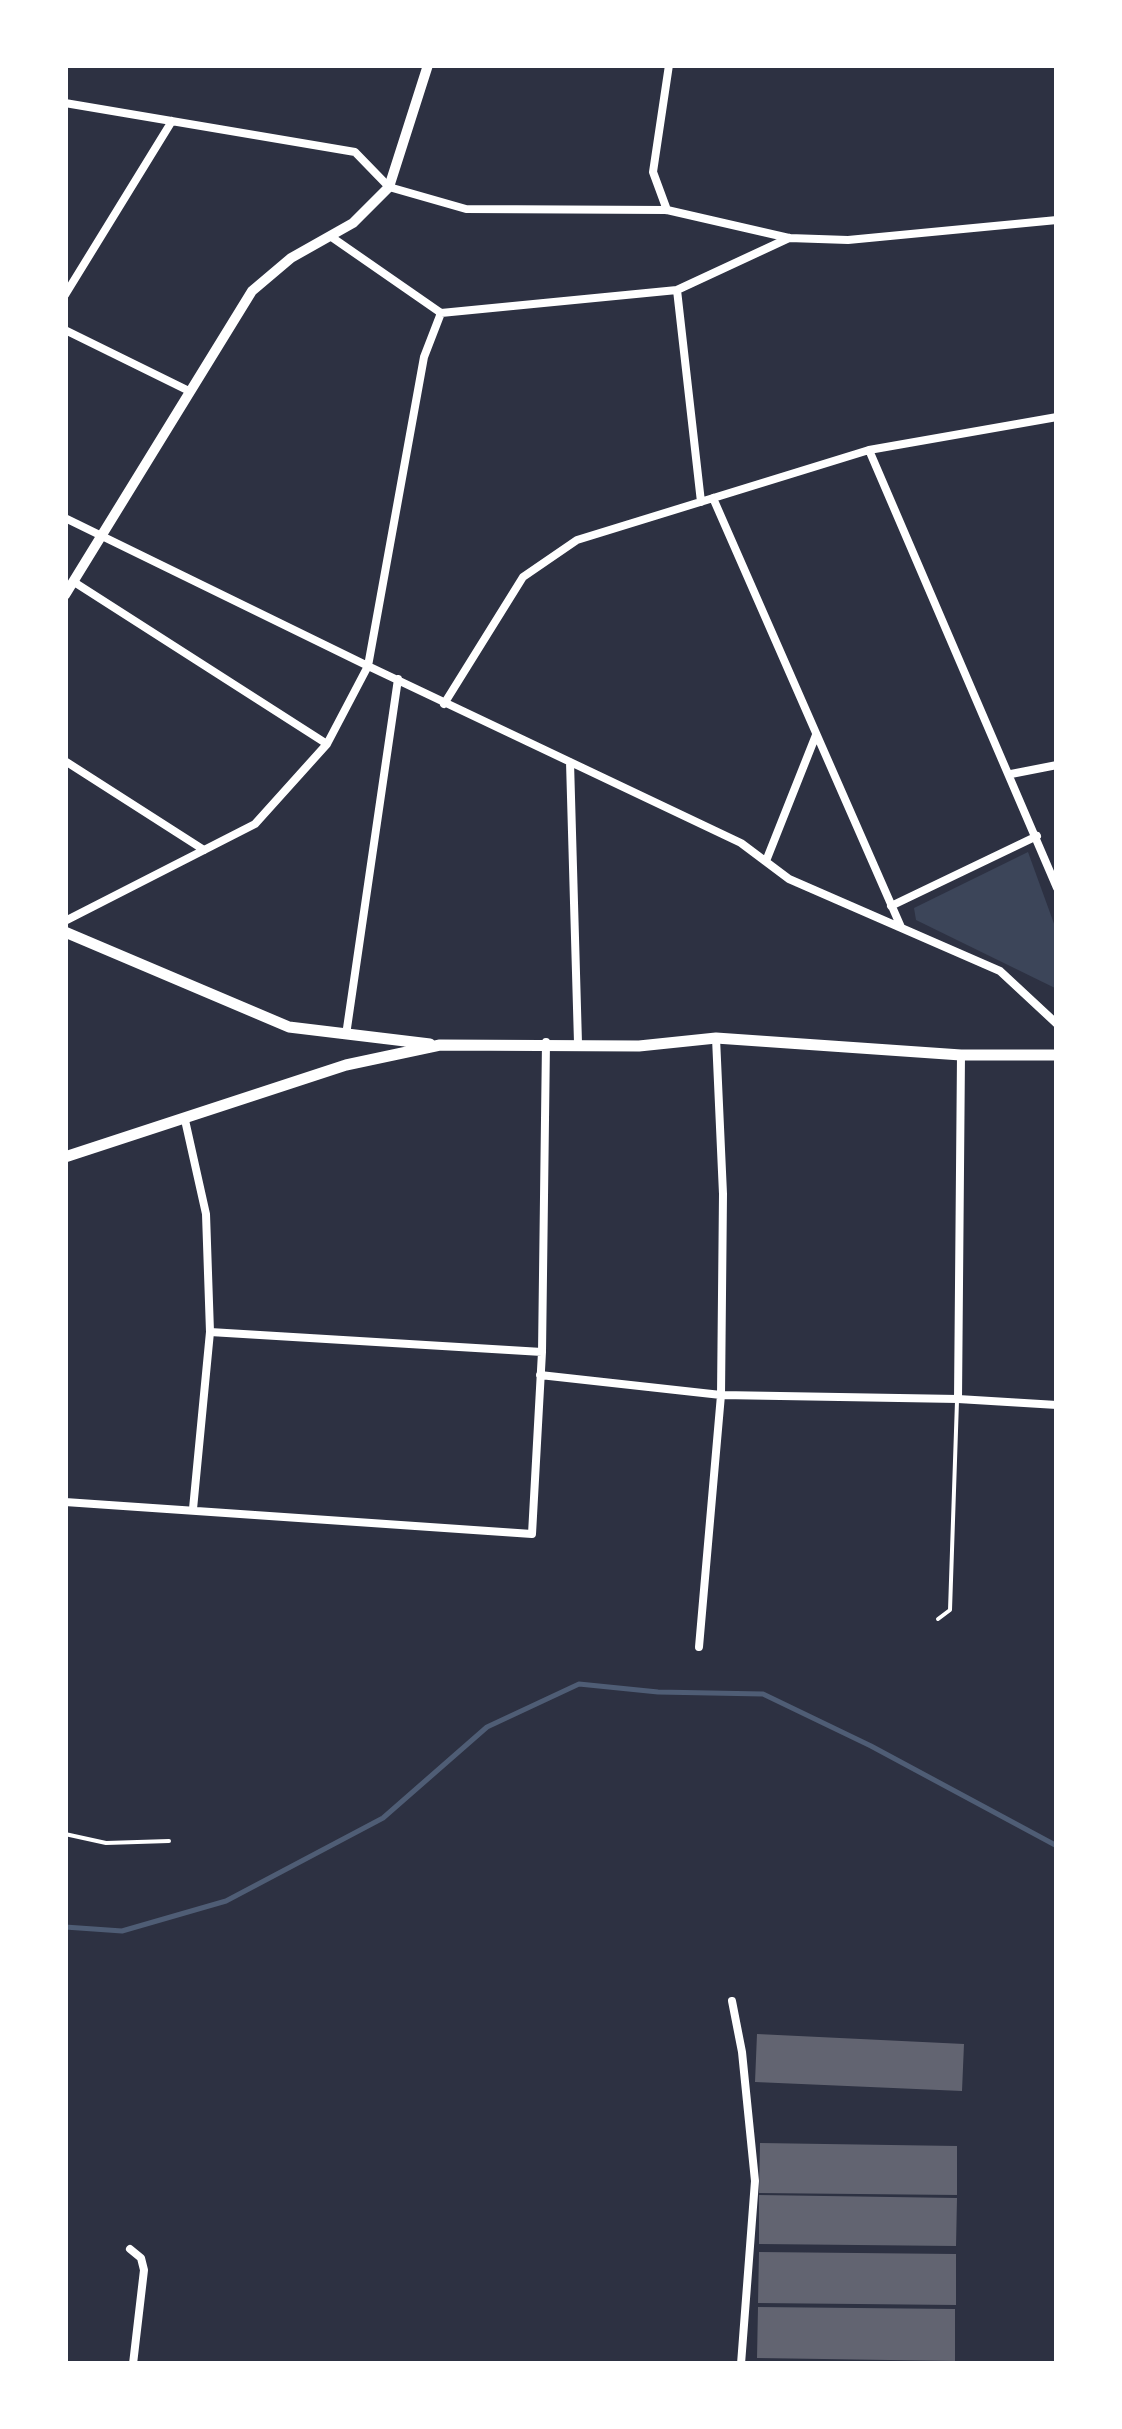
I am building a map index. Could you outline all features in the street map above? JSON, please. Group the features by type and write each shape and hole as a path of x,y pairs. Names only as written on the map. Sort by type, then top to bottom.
{"main road":[{"path":"65,932 289,1026 346,1035 440,1045 546,1042 639,1046 716,1038 962,1056 1057,1055"},
{"path":"65,1157 346,1065 440,1045"}],"street":[{"path":"65,595 187,390 252,291 291,258 353,223 389,187 428,65"},
{"path":"666,210 653,172 668,65"},
{"path":"65,103 355,152 389,187 466,209 666,210 788,238 848,240 1057,220"},
{"path":"65,295 172,121"},
{"path":"330,236 441,313 677,290 788,238"},
{"path":"677,290 701,502"},
{"path":"65,921 255,824 327,744 368,666 424,358 441,313"},
{"path":"65,330 187,390"},
{"path":"444,704 523,577 577,540 869,450 1057,417"},
{"path":"869,450 1057,888"},
{"path":"712,498 900,927"},
{"path":"65,518 444,704 741,842 789,879 1000,971 1057,1024"},
{"path":"74,582 327,744"},
{"path":"346,1035 398,679"},
{"path":"766,861 816,736"},
{"path":"65,761 204,851"},
{"path":"570,762 578,1044"},
{"path":"1011,774 1057,765"},
{"path":"891,906 1037,836"},
{"path":"699,1647 722,1395 724,1194 716,1038"},
{"path":"65,1502 532,1534 542,1352 546,1042"},
{"path":"958,1399 962,1056"},
{"path":"185,1120 206,1214 210,1332 193,1509"},
{"path":"210,1332 542,1352"},
{"path":"540,1374 722,1395 958,1399 1057,1406"},
{"path":"732,2000 742,2052 754,2182 741,2364"},
{"path":"130,2249 141,2258 144,2270 133,2364"}],"lane":[{"path":"938,1619 950,1610 958,1399"},
{"path":"65,1834 106,1843 169,1841"}],"shaded area":[{"path":"1028,852 1057,932 1057,989 916,920 914,908"}],"building":[{"path":"757,2034 964,2044 962,2091 755,2082"},
{"path":"760,2143 957,2146 957,2195 759,2193"},
{"path":"759,2195 957,2198 956,2246 759,2244"},
{"path":"759,2252 956,2254 956,2305 758,2303"},
{"path":"758,2307 955,2309 955,2361 757,2358"}],"waterway":[{"path":"65,1927 122,1931 226,1901 383,1818 487,1727 579,1684 658,1692 763,1694 871,1746 1057,1846"}]}
